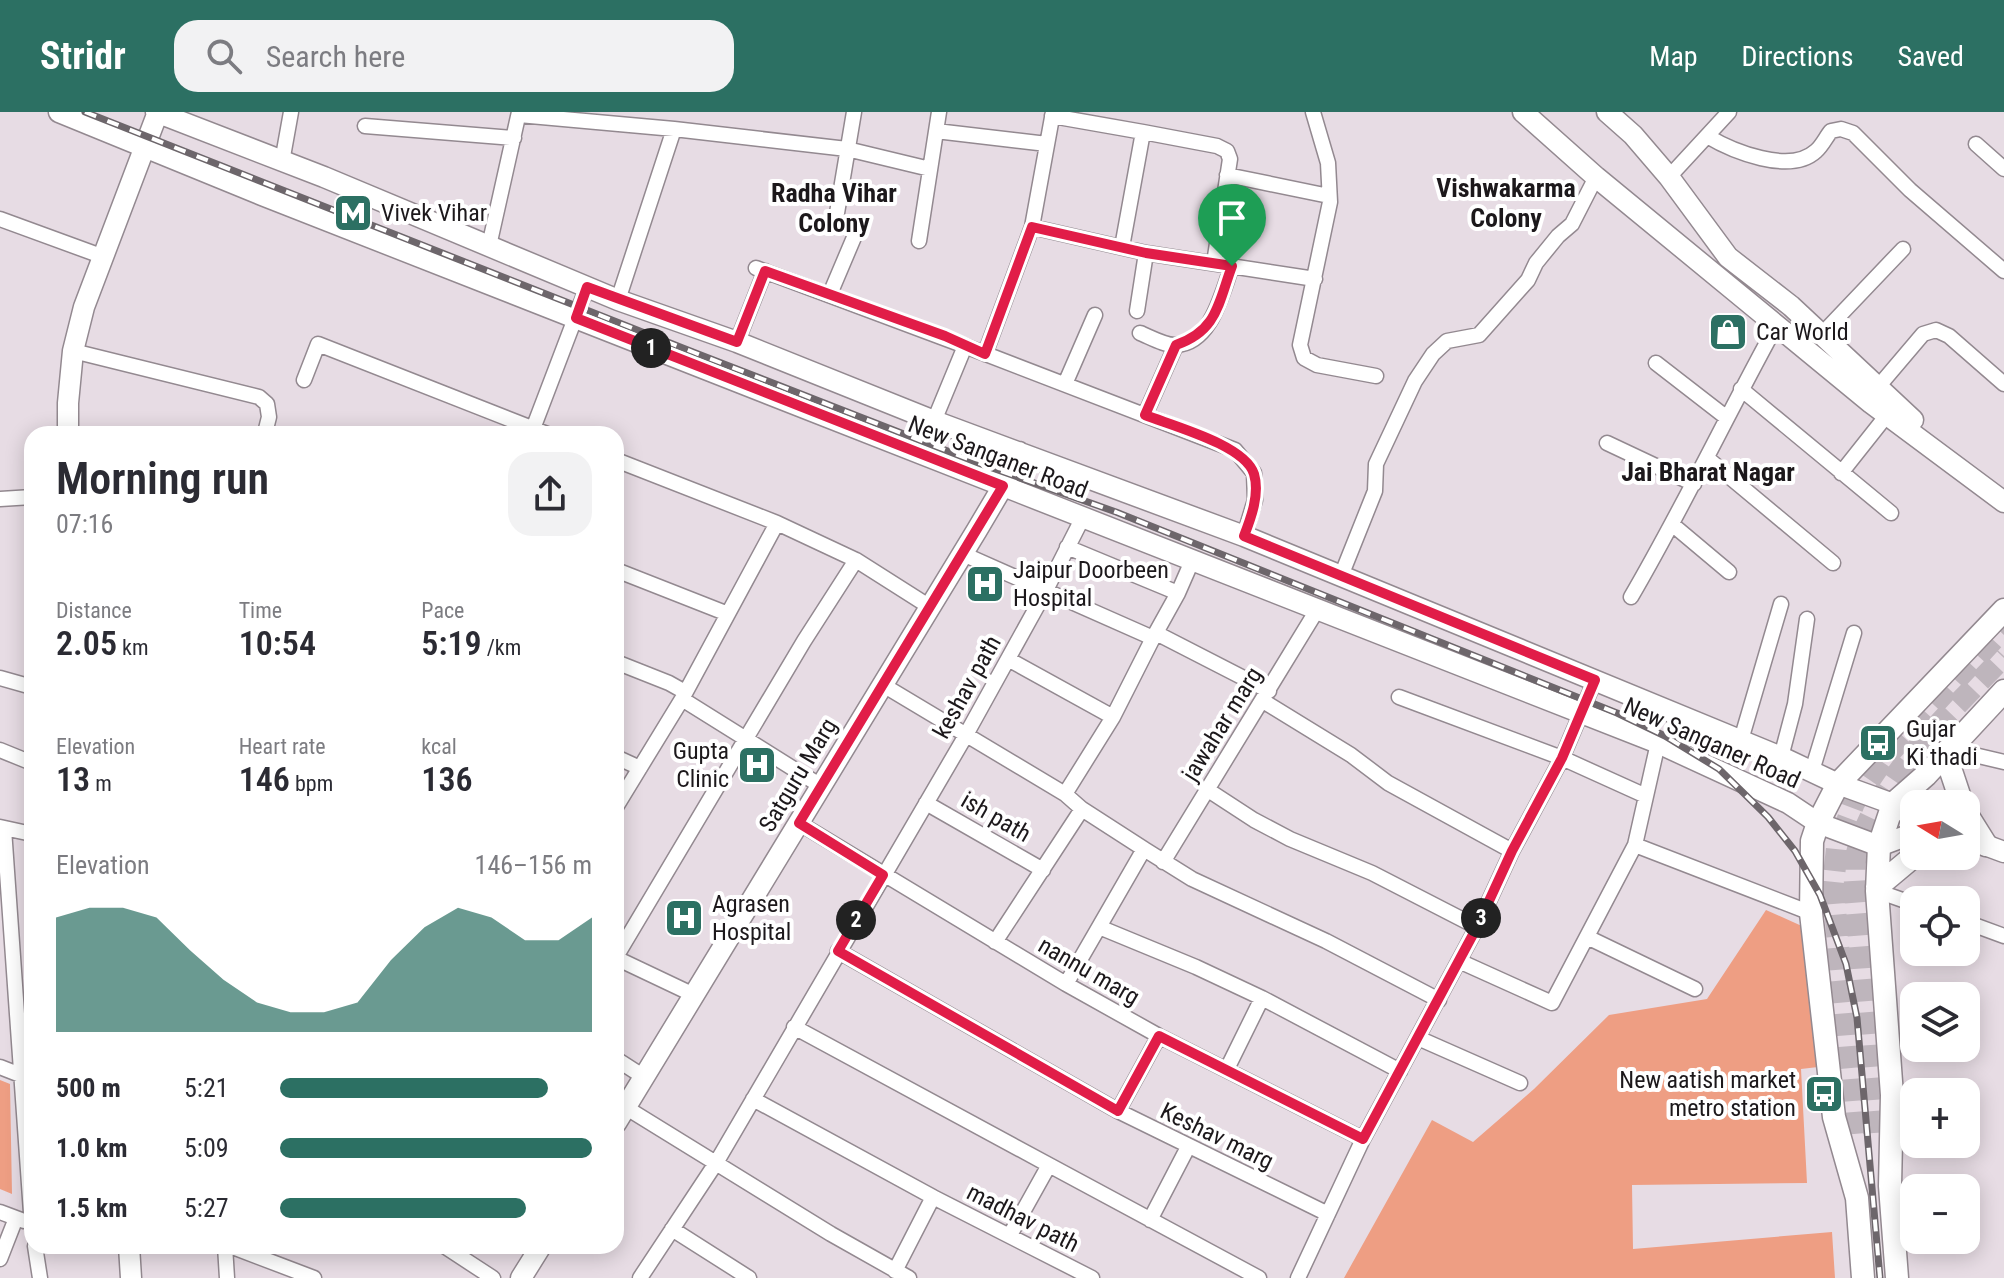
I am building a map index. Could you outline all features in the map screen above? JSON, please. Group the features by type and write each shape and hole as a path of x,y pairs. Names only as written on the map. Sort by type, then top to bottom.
{"main road":[{"name":"New Sanganer Road","path":"59,112 1658,743 1788,803 1818,823 1879,846"},
{"name":"New Sanganer Road","path":"157,112 188,118 282,162 618,300 737,342 934,421 1244,536 1900,809"},
{"path":"68,426 73,351 84,307 157,112"},
{"path":"1523,112 1596,177 1887,415 2004,502"},
{"path":"1607,112 1633,135 1669,177 1728,257 1791,306 1878,387 1945,456"},
{"name":"Satguru Marg","path":"624,1110 963,554 1019,452"},
{"path":"1857,1198 1834,1117 1811,913 1812,841 1838,784 2004,610"},
{"path":"1897,1278 1890,1186 1892,1095 1877,889 1879,846 1893,804 1926,775 2004,691"},
{"path":"1948,749 1957,790"},
{"path":"1879,846 1900,838"},
{"path":"1877,889 1900,868"},
{"path":"1863,1278 1857,1198 1864,1133 1890,1186"},
{"path":"130,1254 131,1278"},
{"path":"521,1278 536,1254"}],"street":[{"path":"282,162 291,112"},
{"path":"837,213 854,112"},
{"path":"919,241 939,112"},
{"path":"1313,112 1328,163 1329,196 1300,345 1304,358 1317,365 1376,376"},
{"path":"1669,177 1729,112"},
{"path":"489,246 519,113 642,119 674,129 847,149 930,169"},
{"path":"985,354 1032,227 1053,114 1217,146 1227,151 1230,159 1214,263"},
{"path":"365,126 514,138"},
{"path":"618,300 674,129"},
{"path":"1707,136 1740,153 1797,161 1815,152 1831,131 1841,129 1853,133 1910,190 2004,271"},
{"path":"936,131 1047,144"},
{"path":"1122,247 1143,132"},
{"path":"1976,144 2004,169"},
{"path":"1227,175 1329,196"},
{"path":"1341,576 1375,491 1376,464 1415,381 1433,354 1447,341 1479,335 1528,280 1536,263 1572,224 1596,177"},
{"path":"0,219 104,257"},
{"path":"1032,227 1146,253 1315,279"},
{"path":"830,294 855,235"},
{"path":"1821,335 1903,249"},
{"path":"1137,311 1146,253"},
{"path":"1140,333 1176,345 1197,338 1212,320 1232,266"},
{"path":"737,342 760,270 830,294 1235,450 1254,473 1255,500 1244,536"},
{"path":"534,426 587,287"},
{"path":"1065,384 1095,315"},
{"path":"1631,597 1673,525 1777,324"},
{"path":"1878,387 1923,334 1936,330 1949,336 2004,384"},
{"path":"304,380 318,344 520,426"},
{"path":"1145,415 1176,345"},
{"path":"934,421 965,346"},
{"path":"73,351 259,397 267,404 267,426"},
{"path":"1656,363 1727,418"},
{"path":"1741,389 1891,513"},
{"path":"1841,473 1887,415"},
{"path":"1607,443 1694,484"},
{"path":"1707,458 1833,563"},
{"path":"624,463 777,523 856,560 930,607"},
{"path":"0,500 24,498"},
{"name":"keshav path","path":"640,1278 716,1163 967,734 1083,517"},
{"path":"624,794 684,696 777,523"},
{"path":"1673,525 1729,572"},
{"path":"1067,547 1178,593"},
{"path":"963,554 1045,592 1154,636 1266,696 1388,783 1512,851"},
{"path":"624,944 856,560"},
{"path":"1065,794 1113,717 1192,561"},
{"path":"624,573 728,614"},
{"path":"1741,740 1781,604"},
{"name":"jawahar marg","path":"1163,862 1317,610"},
{"path":"1781,757 1795,704 1807,619"},
{"path":"1812,771 1854,633"},
{"path":"1008,659 1113,717"},
{"path":"624,665 669,683 745,740 821,786"},
{"path":"0,678 24,685"},
{"path":"1298,1278 1363,1139 1439,1000 1512,851 1562,758 1595,680"},
{"path":"883,685 1065,794 1082,809 1192,879 1326,941 1439,1000"},
{"path":"1399,697 1562,758 1646,796"},
{"path":"1459,961 1552,1003 1635,845 1658,743"},
{"path":"1948,749 2004,762"},
{"path":"0,750 24,760"},
{"path":"624,761 640,768"},
{"path":"1208,790 1266,827 1372,873 1477,927"},
{"name":"ish path","path":"926,803 1043,870"},
{"path":"995,942 1082,809"},
{"name":"nannu marg","path":"799,823 1066,984 1159,1036 1363,1139"},
{"path":"24,832 2,828 7,973 23,1076 24,1105"},
{"path":"1635,845 1811,913"},
{"path":"1066,984 1144,849"},
{"path":"1877,889 1900,898"},
{"path":"1099,927 1262,998 1400,1071"},
{"path":"1980,927 2004,936"},
{"path":"1587,937 1695,989"},
{"name":"Keshav marg","path":"838,951 1118,1111 1328,1214"},
{"path":"624,962 694,995"},
{"path":"1227,1069 1262,998"},
{"path":"794,1027 1259,1278"},
{"path":"1118,1111 1159,1036"},
{"path":"1418,1038 1520,1083"},
{"path":"624,1064 644,1077"},
{"path":"0,1067 23,1076"},
{"name":"madhav path","path":"753,1099 933,1197 1092,1278"},
{"path":"624,1117 716,1163 909,1278"},
{"path":"1150,1220 1188,1147"},
{"path":"1010,1235 1049,1165"},
{"path":"895,1271 933,1197"},
{"path":"0,1212 24,1221"},
{"path":"0,1259 24,1227"},
{"path":"672,1229 749,1278"},
{"path":"36,1254 40,1278"},
{"path":"227,1254 227,1278"},
{"path":"249,1254 314,1278"},
{"path":"456,1254 493,1278"}],"shaded area":[{"path":"1766,910 1804,927 1818,1067 1801,1069 1807,1183 1632,1185 1633,1249 1832,1232 1835,1278 1344,1278 1432,1120 1473,1142 1534,1089 1609,1015 1707,999"},
{"path":"0,1080 10,1084 12,1194 0,1189"}],"tunnel":[{"path":"1854,1134 1833,885 1837,848 1854,803 1884,759 2004,628"},
{"path":"1874,1133 1855,888 1856,857 1865,828 1897,774 1939,724 2004,656"}],"railway":[{"path":"85,112 981,464 1116,512 1617,713 1665,736 1719,769 1768,817 1795,851 1820,895 1846,964 1857,1018 1880,1278"}],"place":[{"name":"Vivek Vihar","path":"353,213"},
{"name":"Car World","path":"1728,332"},
{"name":"Jaipur Doorbeen Hospital","path":"985,584"},
{"name":"Gujar Ki thadi","path":"1878,743"},
{"name":"Gupta Clinic","path":"757,765"},
{"name":"Agrasen Hospital","path":"684,918"},
{"name":"New aatish market metro station","path":"1824,1094"}],"district":[{"name":"Vishwakarma Colony","path":"1506,203"},
{"name":"Radha Vihar Colony","path":"834,208"},
{"name":"Jai Bharat Nagar","path":"1708,472"}],"route":[{"path":"1032,227 1146,253 1232,266 1212,320 1197,338 1176,345 1145,415 1235,450 1254,473 1255,500 1244,536 1595,680 1562,758 1512,851 1477,927 1363,1139 1159,1036 1118,1111 838,951 883,875 799,823 1003,486 576,318 587,287 737,342 765,271 945,336 985,354 1032,227"}]}
